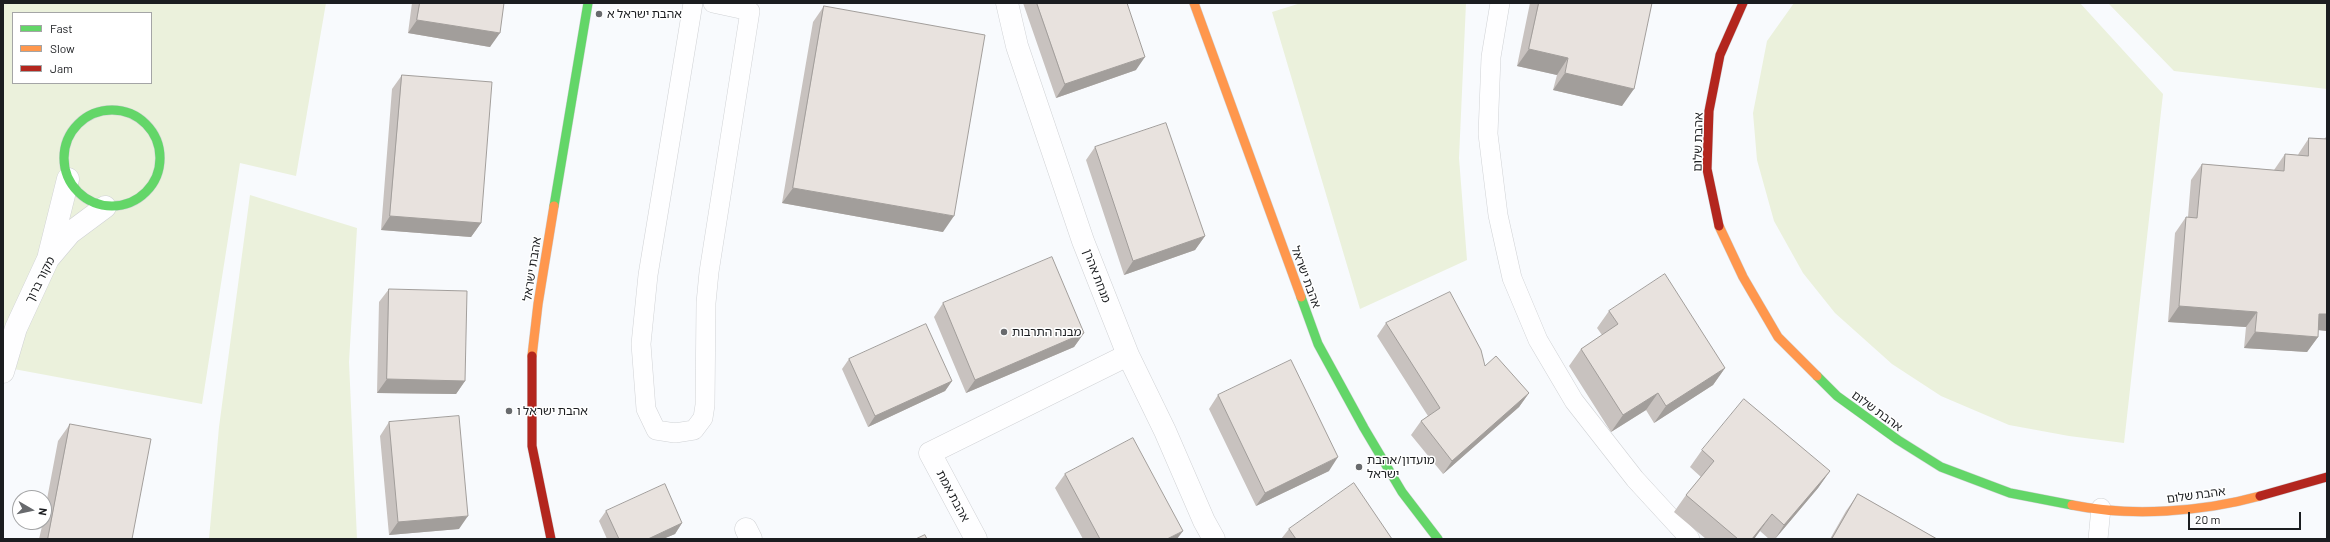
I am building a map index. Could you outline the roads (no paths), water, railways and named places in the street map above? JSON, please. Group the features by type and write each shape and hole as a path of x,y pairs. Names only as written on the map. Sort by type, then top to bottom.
{"street":[{"name":"אהבת ישראל","path":"551,539 532,446 531,369 539,296 588,3"},
{"name":"מנחת אהרן","path":"1007,3 1016,46 1084,241 1128,355 1165,431 1204,521 1214,539"},
{"name":"אהבת ישראל","path":"1194,3 1318,344 1398,486 1438,539"},
{"name":"אהבת שלום","path":"1743,3 1720,55 1710,111 1707,169 1717,221 1743,277 1778,337 1837,396 1898,440 1941,467 2010,493 2085,508 2167,512 2248,499 2327,477"},
{"path":"109,110 123,111 137,116 150,128 158,142 161,159 158,175 149,189 137,200 121,206 105,207 88,202 77,192 68,179 63,164 65,148 70,134 80,122 93,114 109,110"},
{"path":"48,259 68,179"},
{"name":"מקור ברוך","path":"3,372 16,328 48,259 70,233 105,207"},
{"name":"אהבת אמת","path":"976,539 930,453 1128,355"}],"lane":[{"path":"693,3 648,275 641,344 646,409 656,430 675,433 694,430 703,418 705,405 706,303 709,272 750,11 713,3"},
{"path":"1500,3 1491,57 1488,134 1498,215 1512,278 1538,340 1574,402 1635,479 1690,539"},
{"path":"2098,539 2101,508"}],"place":[{"name":"אהבת ישראל א","path":"599,14"},
{"name":"מבנה התרבות","path":"1004,332"},
{"name":"אהבת ישראל ו","path":"509,411"},
{"name":"מועדון/אהבת ישראל","path":"1359,467"}]}
